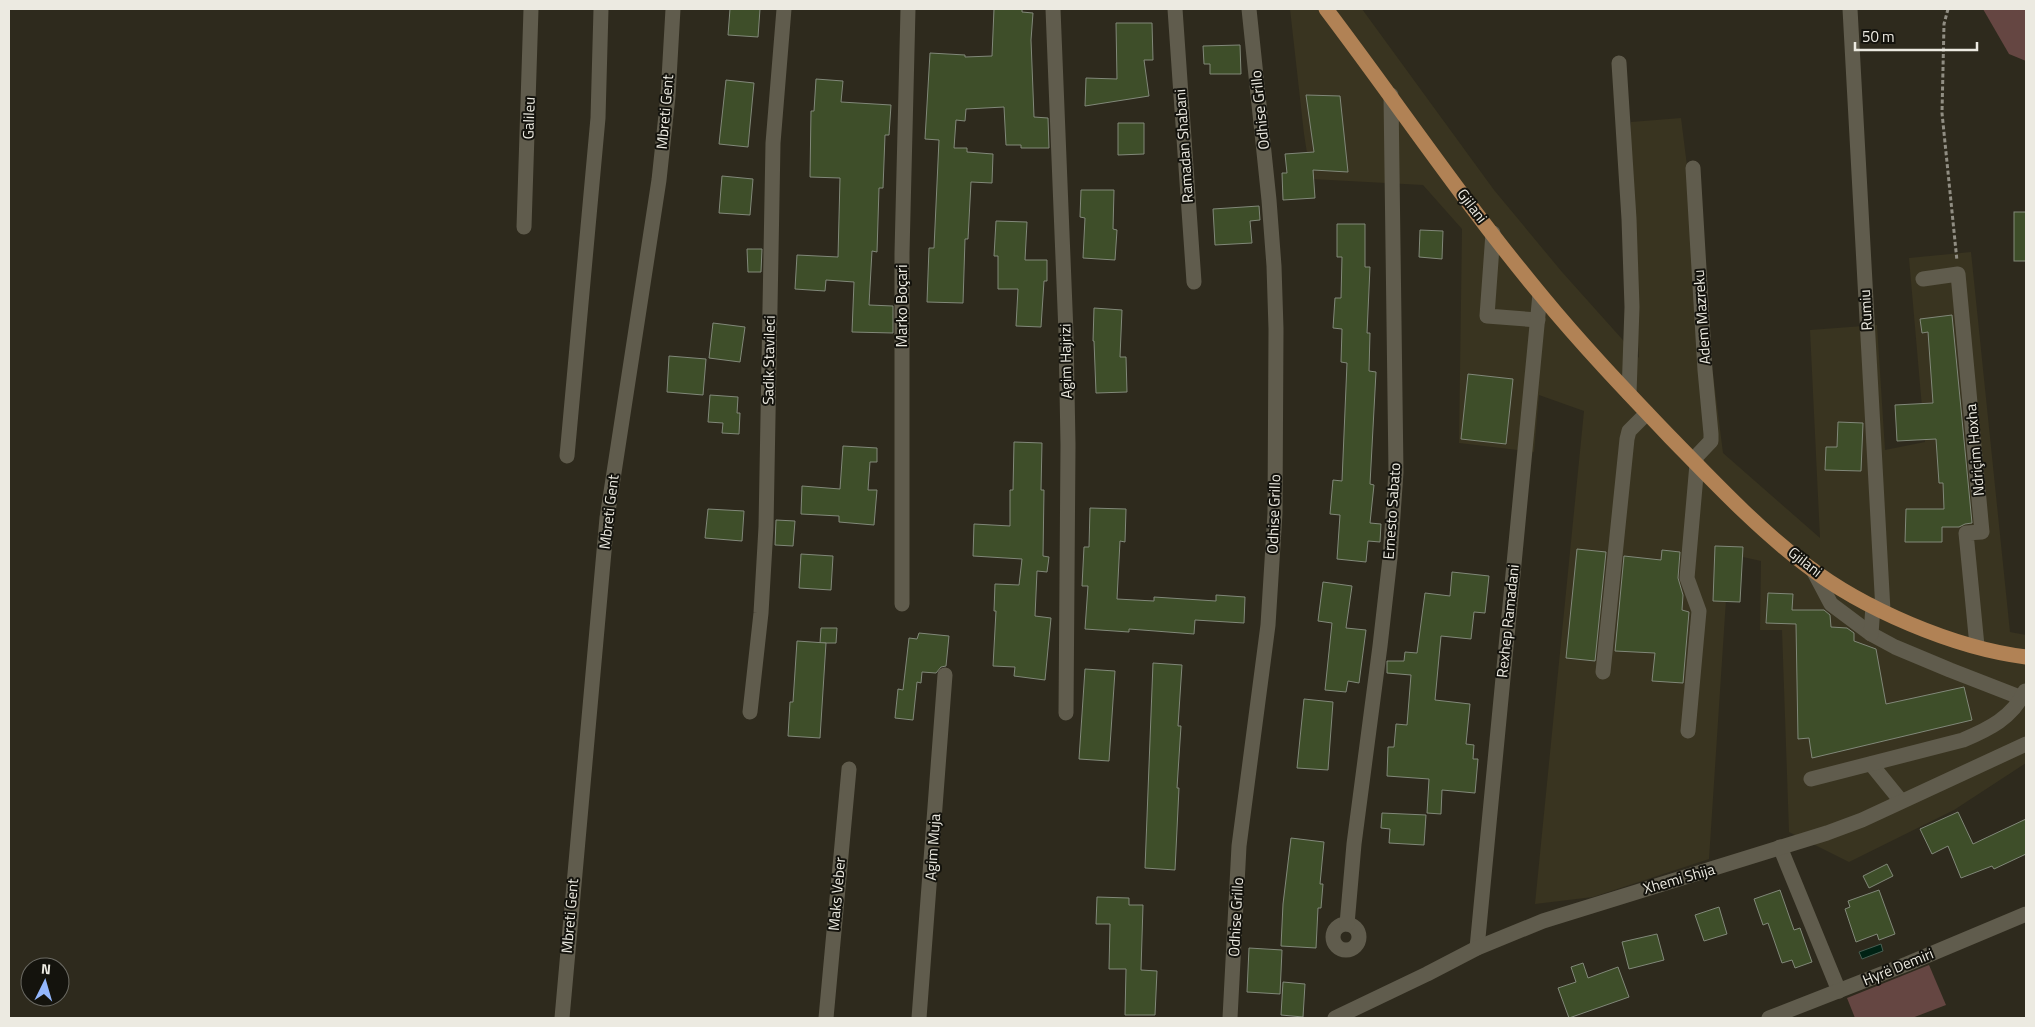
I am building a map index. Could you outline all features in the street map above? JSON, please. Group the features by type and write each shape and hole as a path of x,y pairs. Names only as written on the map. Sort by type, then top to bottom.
{"main road":[{"name":"Gjilani","path":"1326,9 1492,233 1540,294 1629,394 1751,517 1813,570 1878,608 1938,634 1977,646 2026,656"}],"street":[{"name":"Galileu","path":"524,227 531,9"},
{"path":"566,456 598,118 601,9"},
{"name":"Mbreti Gent","path":"562,1018 607,518 660,171 668,96 672,9"},
{"name":"Sadik Stavileci","path":"750,712 761,613 766,527 772,143 784,9"},
{"name":"Marko Boçari","path":"902,604 902,253 908,9"},
{"name":"Agim Hajrizi","path":"1053,9 1068,445 1066,713"},
{"name":"Ramadan Shabani","path":"1175,9 1194,282"},
{"name":"Odhise Grillo","path":"1230,1018 1239,846 1268,624 1275,513 1276,329 1274,266 1270,200 1249,9"},
{"name":"Rumiu","path":"1850,9 1878,608 1870,634"},
{"path":"1619,63 1630,238 1632,306 1629,394"},
{"name":"Ernesto Sabato","path":"1347,924 1354,844 1382,627 1396,472 1391,95"},
{"name":"Adem Mazreku","path":"1693,168 1705,370 1711,434 1711,441 1695,462"},
{"path":"1492,233 1488,316 1538,320"},
{"path":"1924,278 1958,274"},
{"name":"Ndriçim Hoxha","path":"1958,274 1982,532 1966,533 1977,646"},
{"name":"Rexhep Ramadani","path":"1476,948 1540,294"},
{"path":"1602,672 1627,439 1629,431 1647,413"},
{"path":"1688,731 1699,611 1687,578 1695,462"},
{"path":"1811,779 1963,740 1986,731 2005,718 2018,705 2024,693 1931,663 1870,634 1831,604 1813,570"},
{"name":"Agim Muja","path":"919,1018 946,675"},
{"name":"Xhemi Shija","path":"1335,1018 1476,948 1543,921 1827,833 1862,820 2000,758 2026,744"},
{"path":"1871,764 1902,801"},
{"name":"Maks Veber","path":"826,1018 849,769"},
{"path":"1780,848 1840,991"},
{"name":"Hyrë Demiri","path":"1769,1018 1975,937 2026,914"}],"path":[{"path":"1948,9 1944,24 1942,113 1958,274"}],"shaded area":[{"path":"1290,9 1362,9 1494,190 1562,272 1639,358 1631,239 1631,122 1681,118 1723,453 1820,538 1810,330 1877,325 1885,450 1925,442 1909,258 1971,252 2010,632 2026,635 2026,763 1954,810 1849,862 1789,832 1782,630 1760,630 1761,561 1729,554 1709,859 1593,897 1535,904 1584,411 1539,395 1534,452 1459,443 1462,229 1423,185 1311,179"},
{"path":"1983,9 2026,9 2026,61 2009,54"},
{"path":"1881,944 1883,951 1862,959 1859,952"},
{"path":"1929,965 1946,1005 1912,1018 1855,1018 1847,998"}],"building":[{"path":"730,9 760,9 758,37 728,35"},
{"path":"994,9 1022,9 1022,12 1033,13 1031,40 1034,117 1048,118 1049,148 1021,148 1021,145 1006,145 1004,107 966,109 965,121 956,120 954,148 967,148 967,152 993,154 992,183 971,182 968,239 965,239 963,303 927,302 929,248 934,248 939,140 925,139 930,53 965,55 965,57 992,56"},
{"path":"1116,23 1152,23 1153,60 1144,60 1149,96 1085,106 1086,78 1117,79"},
{"path":"1240,45 1241,74 1210,74 1210,64 1204,64 1203,46"},
{"path":"816,79 843,81 841,102 891,105 889,135 885,135 883,188 879,188 877,252 872,251 869,305 893,306 893,333 852,332 854,282 826,280 825,291 795,289 797,255 838,257 840,178 810,177 811,111 814,111"},
{"path":"726,80 754,83 748,147 719,144"},
{"path":"1306,95 1340,96 1348,172 1313,170 1315,198 1283,200 1282,173 1287,173 1285,154 1314,152"},
{"path":"1118,123 1144,123 1144,154 1118,155"},
{"path":"722,176 753,179 750,215 719,213"},
{"path":"1081,190 1114,190 1113,229 1117,230 1115,260 1083,258 1085,218 1080,217"},
{"path":"1259,206 1260,220 1250,221 1252,243 1215,245 1213,209"},
{"path":"2014,212 2026,212 2026,261 2014,261"},
{"path":"996,221 1027,222 1025,260 1047,260 1047,281 1044,281 1041,327 1016,326 1018,289 998,289 998,256 994,256"},
{"path":"1337,224 1365,224 1365,267 1370,267 1367,333 1370,333 1369,371 1376,372 1370,484 1374,485 1370,523 1381,524 1380,542 1368,541 1366,562 1337,559 1340,515 1330,514 1333,480 1342,481 1347,363 1341,362 1342,329 1333,328 1335,298 1341,298 1342,257 1337,257"},
{"path":"1420,230 1443,231 1442,259 1419,257"},
{"path":"747,249 762,249 761,272 748,272"},
{"path":"1094,308 1122,310 1120,357 1126,357 1127,392 1096,393 1093,341"},
{"path":"1952,315 1972,523 1959,527 1942,527 1942,542 1905,542 1906,509 1944,509 1943,483 1939,483 1936,439 1897,441 1895,405 1933,403 1928,332 1922,333 1920,319"},
{"path":"713,323 745,327 740,362 709,358"},
{"path":"669,356 706,359 703,395 667,392"},
{"path":"1468,374 1513,379 1506,444 1461,439"},
{"path":"710,395 738,397 737,413 740,413 739,434 722,433 723,423 708,422"},
{"path":"1838,422 1863,423 1861,471 1825,470 1826,447 1837,447"},
{"path":"1014,442 1042,443 1041,490 1044,490 1043,556 1049,557 1047,572 1037,571 1035,616 1051,618 1045,680 1014,676 1015,667 993,666 996,611 994,611 995,584 1019,585 1022,559 973,556 974,524 1010,526 1010,490 1013,490"},
{"path":"843,446 877,448 877,462 870,462 868,490 877,490 874,525 839,522 839,516 801,514 802,486 840,489"},
{"path":"1090,508 1126,509 1125,542 1120,541 1117,599 1154,601 1154,597 1216,601 1216,595 1245,597 1244,623 1195,620 1194,634 1129,629 1129,632 1085,629 1088,586 1082,586 1084,547 1089,547"},
{"path":"708,509 744,511 742,541 705,538"},
{"path":"776,520 795,521 793,546 775,545"},
{"path":"1715,546 1743,547 1740,602 1713,601"},
{"path":"1577,549 1606,552 1595,661 1566,658"},
{"path":"1662,550 1680,552 1678,578 1683,595 1682,610 1689,612 1683,683 1652,681 1655,653 1615,651 1624,556 1661,560"},
{"path":"801,554 833,556 831,590 799,588"},
{"path":"1452,572 1489,576 1485,613 1474,612 1471,639 1441,636 1435,700 1470,704 1466,744 1474,745 1473,759 1478,759 1475,793 1442,790 1441,814 1427,813 1429,779 1387,776 1388,747 1394,747 1396,724 1407,725 1411,675 1387,673 1387,661 1404,661 1405,652 1417,653 1425,593 1450,596"},
{"path":"1323,582 1352,586 1346,628 1366,630 1359,683 1348,681 1346,692 1325,690 1332,623 1318,621"},
{"path":"1768,593 1793,594 1792,610 1824,610 1830,615 1831,627 1847,628 1854,633 1854,641 1876,649 1886,704 1964,687 1972,720 1812,758 1809,738 1798,739 1796,624 1766,623"},
{"path":"821,628 837,628 836,643 820,643"},
{"path":"919,633 949,636 946,666 941,667 936,673 922,672 921,683 917,682 913,720 895,718 898,689 903,690 909,638 917,639"},
{"path":"797,641 826,643 820,738 788,736 790,702 793,702"},
{"path":"1153,663 1182,665 1178,726 1181,726 1175,870 1145,868"},
{"path":"1085,669 1115,671 1109,761 1079,759"},
{"path":"1304,699 1333,702 1328,770 1297,768"},
{"path":"1958,812 1973,844 2026,819 2026,854 1994,869 1992,866 1961,878 1948,846 1932,854 1920,829"},
{"path":"1382,813 1426,815 1424,845 1389,843 1390,829 1381,828"},
{"path":"1291,838 1324,842 1320,884 1323,884 1321,908 1318,908 1316,948 1281,946 1283,904"},
{"path":"1887,864 1893,876 1869,888 1863,876"},
{"path":"1780,890 1794,930 1800,928 1812,962 1795,968 1792,960 1782,963 1768,923 1763,925 1754,899"},
{"path":"1879,890 1895,934 1879,940 1877,934 1856,942 1845,909 1850,907 1848,901"},
{"path":"1097,897 1129,898 1129,905 1143,905 1141,970 1157,971 1155,1015 1125,1015 1126,969 1109,969 1110,924 1096,924"},
{"path":"1719,907 1727,934 1704,941 1695,915"},
{"path":"1657,934 1664,960 1629,969 1622,942"},
{"path":"1249,948 1282,950 1280,994 1247,992"},
{"path":"1583,963 1588,978 1618,967 1629,997 1569,1018 1558,988 1576,982 1571,967"},
{"path":"1283,982 1305,984 1303,1017 1281,1015"}]}
